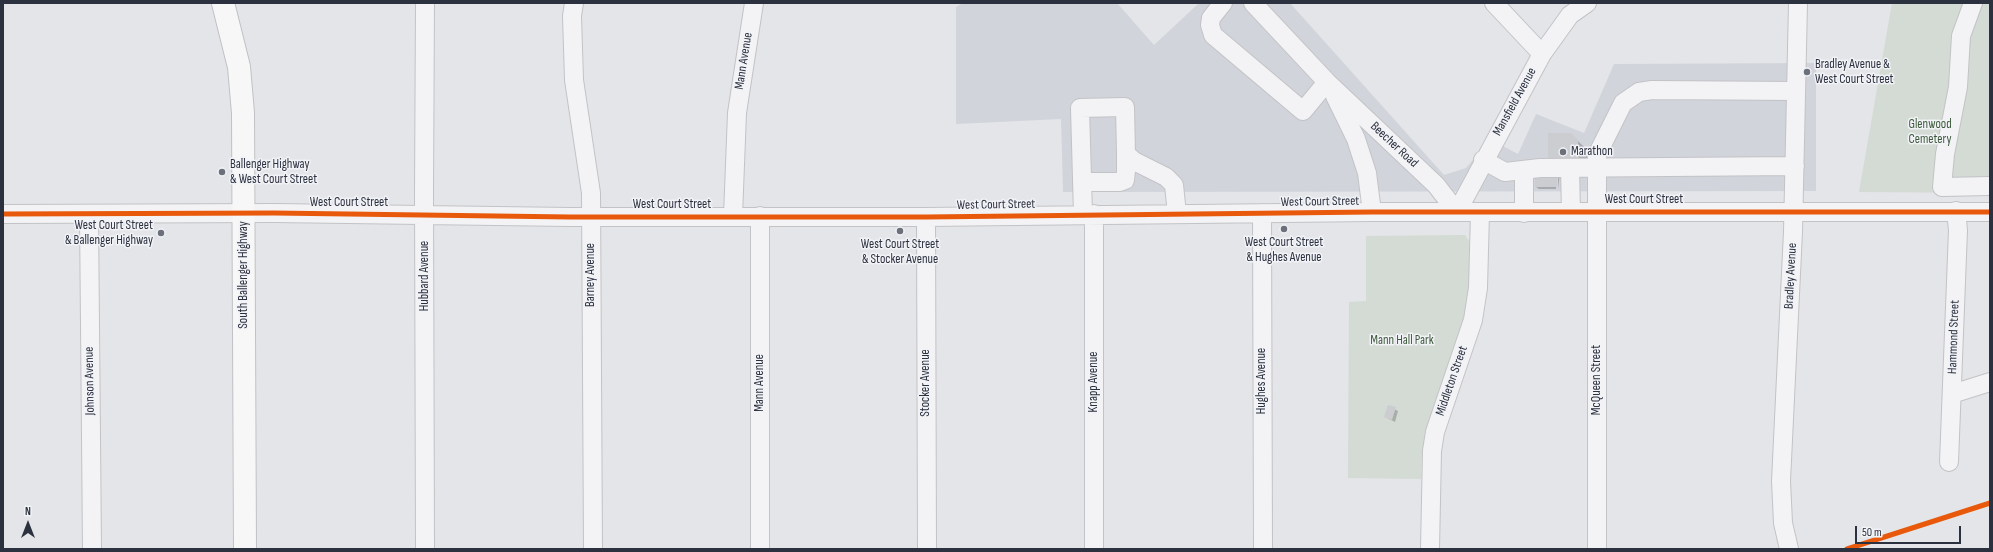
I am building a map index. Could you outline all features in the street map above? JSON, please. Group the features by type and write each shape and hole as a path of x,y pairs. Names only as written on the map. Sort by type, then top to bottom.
{"main road":[{"name":"South Ballenger Highway","path":"223,3 239,67 243,113 245,549"}],"street":[{"name":"Hubbard Avenue","path":"425,3 425,549"},
{"name":"Barney Avenue","path":"574,3 572,16 574,80 591,193 593,549"},
{"name":"Mann Avenue","path":"733,216 736,113 754,3"},
{"path":"1223,3 1210,18 1210,25 1213,35 1303,111 1327,82"},
{"name":"Beecher Road","path":"1253,3 1327,82 1436,185 1457,212"},
{"path":"1494,3 1542,54"},
{"name":"Mansfield Avenue","path":"1457,212 1483,160 1542,54 1571,9 1587,3"},
{"name":"Bradley Avenue","path":"1789,549 1784,523 1781,481 1795,166 1798,3"},
{"path":"1973,3 1961,36 1958,87 1945,154 1942,187 1990,186"},
{"name":"Beecher Road","path":"1327,82 1346,116 1356,138 1367,173 1372,212"},
{"name":"McQueen Street","path":"1597,549 1597,155 1623,103 1639,92 1652,90 1796,91"},
{"name":"Knapp Avenue","path":"1094,549 1088,214 1082,182 1080,108 1125,107 1126,154"},
{"path":"1082,182 1120,182 1125,180 1126,154"},
{"path":"1126,154 1134,161 1166,177 1174,185 1177,214"},
{"path":"1483,160 1505,172 1540,168 1795,166"},
{"path":"1570,168 1572,212"},
{"path":"1524,170 1524,213"},
{"name":"West Court Street","path":"3,214 244,213 591,217 926,217 1088,214 1372,212 1524,213 1793,210 1990,212"},
{"name":"Hammond Street","path":"1950,462 1958,230 1956,211"},
{"name":"Hughes Avenue","path":"1262,213 1263,549"},
{"name":"Middleton Street","path":"1430,549 1432,452 1435,432 1473,320 1478,288 1480,213"},
{"name":"Johnson Avenue","path":"89,214 92,549"},
{"name":"Mann Avenue","path":"760,216 760,549"},
{"name":"Stocker Avenue","path":"926,217 927,549"},
{"path":"1952,394 1990,382"}],"shaded area":[{"path":"963,3 1117,3 1154,45 1199,3 1290,3 1444,175 1466,168 1490,139 1518,154 1536,114 1584,133 1614,64 1816,63 1816,191 1063,192 1061,119 956,124 956,7"}],"green space":[{"name":"Glenwood Cemetery","path":"1892,3 1990,3 1990,193 1859,192"},
{"name":"Mann Hall Park","path":"1465,235 1469,241 1469,293 1463,322 1422,452 1421,479 1348,478 1349,302 1366,301 1366,236"}],"building":[{"path":"1548,133 1571,133 1578,140 1579,165 1548,165"},
{"path":"1535,170 1557,170 1557,187 1535,187"},
{"path":"1388,405 1396,407 1392,420 1384,417"}],"cycle path":[{"path":"3,214 274,213 570,217 926,217 1372,212 1990,212"},
{"path":"1847,549 1990,503"}],"place":[{"name":"Bradley Avenue & West Court Street","path":"1807,72"},
{"name":"Marathon","path":"1563,152"},
{"name":"Ballenger Highway & West Court Street","path":"222,172"},
{"name":"West Court Street & Hughes Avenue","path":"1284,229"},
{"name":"West Court Street & Stocker Avenue","path":"900,231"},
{"name":"West Court Street & Ballenger Highway","path":"161,233"}]}
